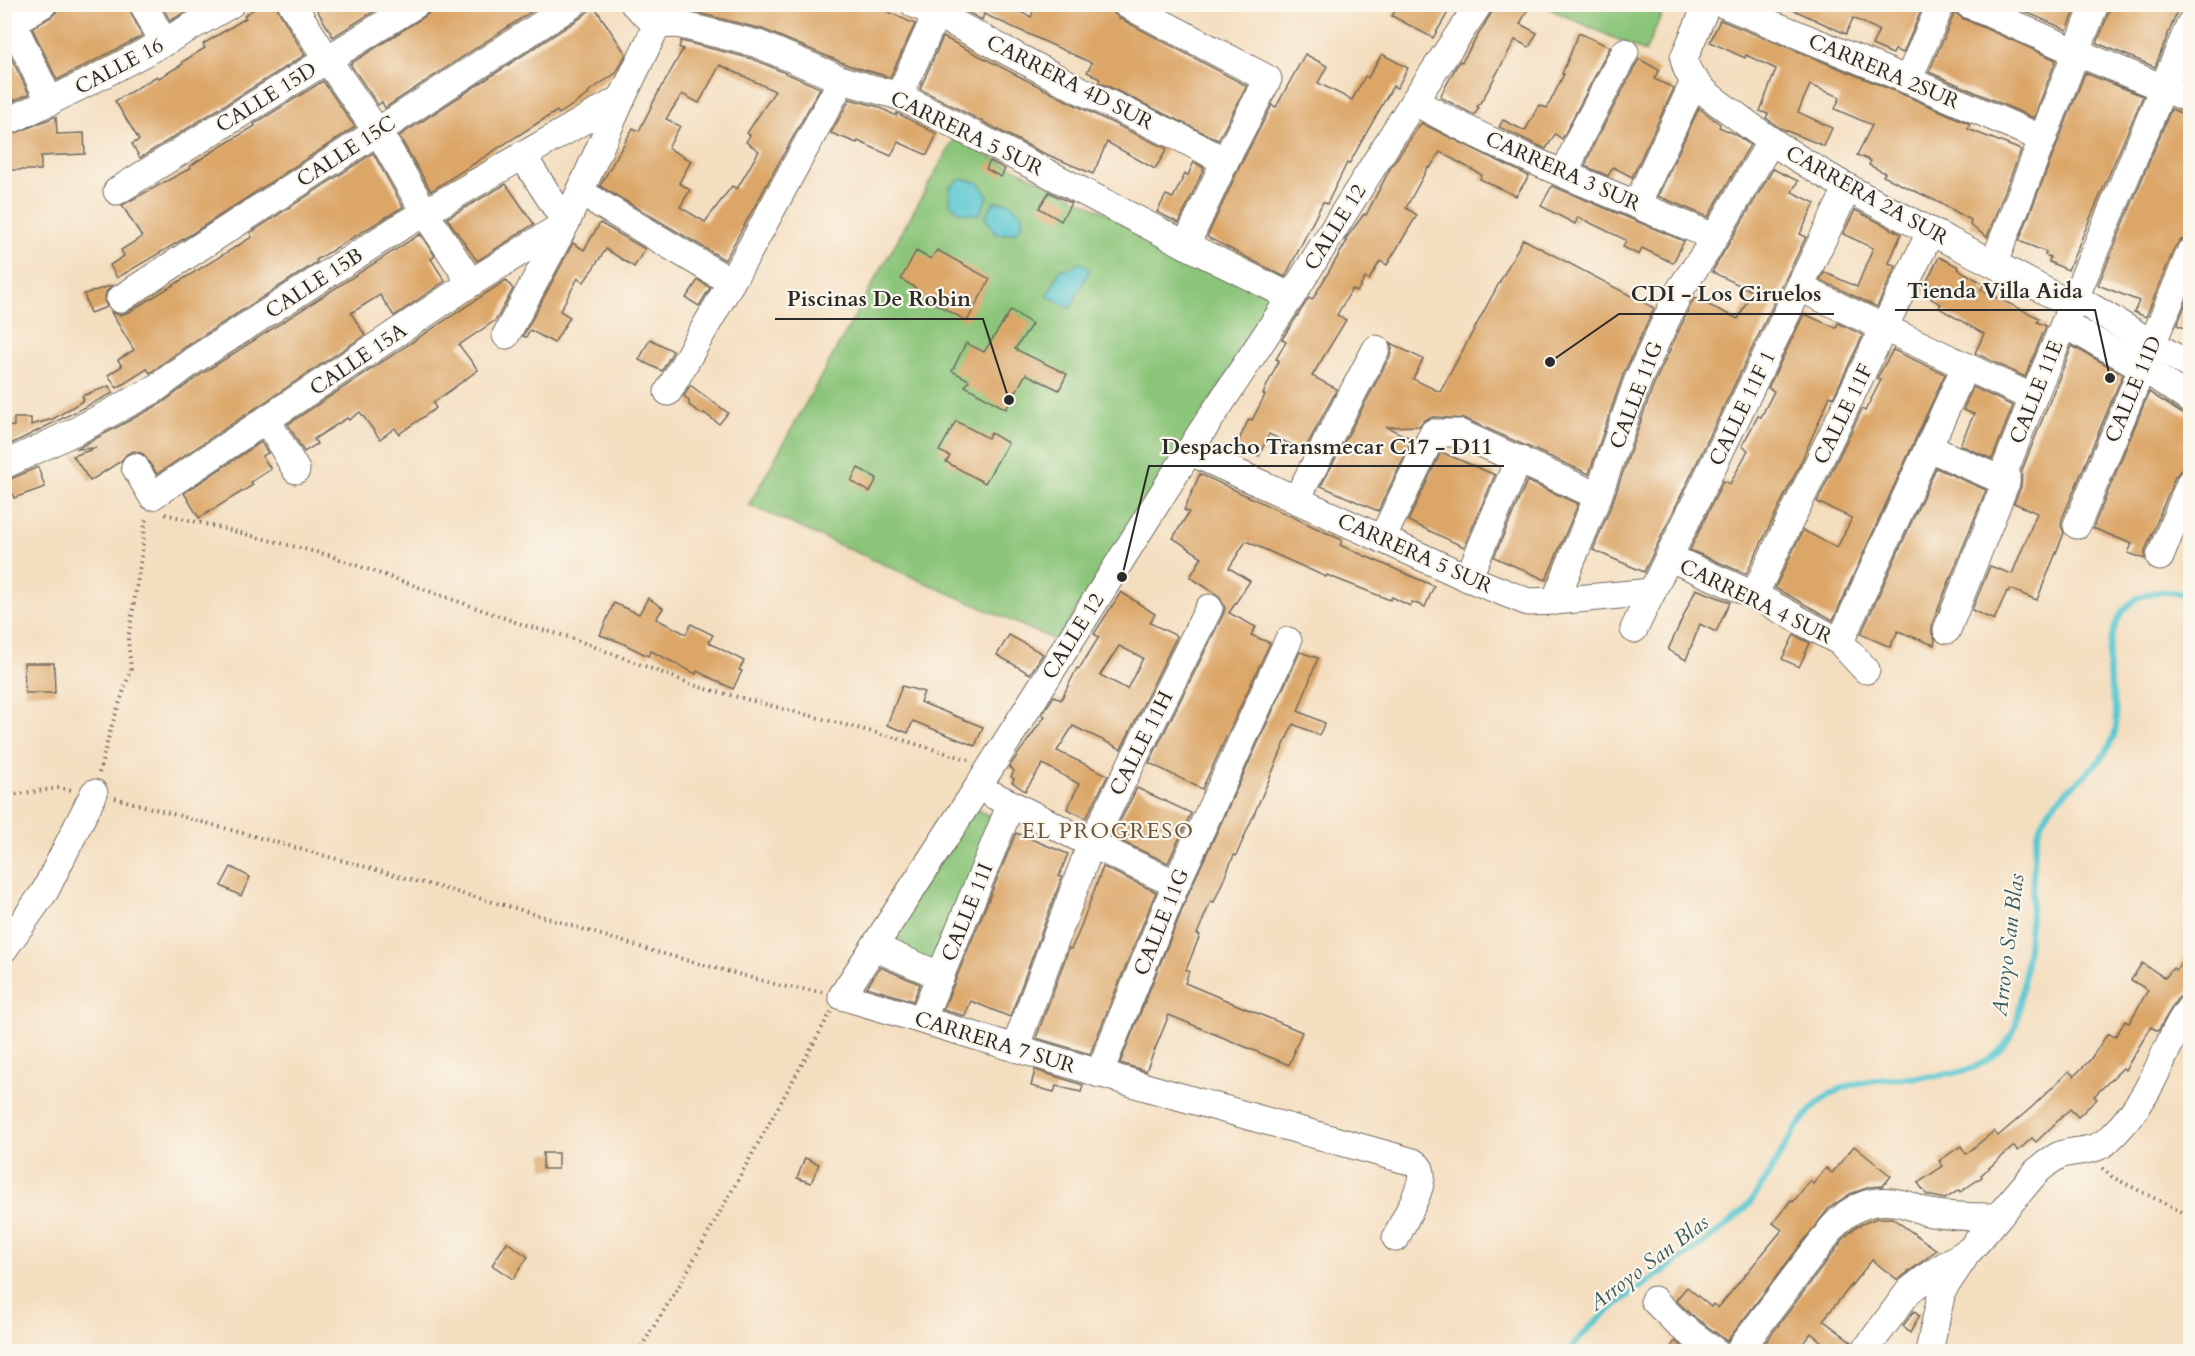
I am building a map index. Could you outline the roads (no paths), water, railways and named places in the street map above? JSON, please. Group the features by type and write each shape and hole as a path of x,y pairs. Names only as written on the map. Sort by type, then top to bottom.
{"street":[{"path":"43,4 8,14 50,102"},
{"path":"143,4 164,43"},
{"name":"CALLE 16","path":"4,123 164,43 231,4"},
{"path":"292,4 377,131 425,213 471,283"},
{"name":"CALLE 15D","path":"117,191 416,4"},
{"name":"CALLE 15C","path":"120,298 573,4"},
{"path":"506,335 566,223 657,25 634,4"},
{"path":"1126,4 1268,79 1186,245"},
{"name":"CALLE 12","path":"842,996 984,777 1189,452 1291,297 1414,101 1479,4"},
{"path":"1908,80 1941,4"},
{"path":"1968,4 2190,99"},
{"path":"1994,263 2095,4"},
{"path":"1637,204 1689,69 1724,6"},
{"name":"CARRERA 2SUR","path":"1724,6 1908,80 2043,139"},
{"path":"899,96 931,8"},
{"name":"CARRERA 4D SUR","path":"931,8 1078,89 1181,138 1225,162"},
{"name":"CARRERA 5 SUR","path":"657,25 677,24 758,45 842,80 899,96 1291,297"},
{"name":"CALLE 11E","path":"1947,630 2006,482 2006,466 2033,398 2190,24"},
{"path":"1565,173 1580,137 1625,52"},
{"name":"CARRERA 2A SUR","path":"1689,69 1722,105 1771,141 1848,187 1930,232 1994,263 2071,309"},
{"path":"668,392 842,80"},
{"name":"CALLE 15B","path":"4,465 74,432 155,389 194,360 400,228 622,98"},
{"name":"CARRERA 3 SUR","path":"1414,101 1450,122 1714,237"},
{"name":"CALLE 11G","path":"1555,601 1598,496 1638,380 1681,288 1771,141"},
{"path":"522,155 566,223"},
{"name":"CALLE 11F 1","path":"1634,629 1848,187"},
{"path":"580,192 731,282"},
{"name":"CALLE 15A","path":"135,467 149,503 267,420 471,283 566,223"},
{"name":"CALLE 11F","path":"1755,595 1930,232"},
{"name":"CALLE 11D","path":"2077,525 2190,253"},
{"path":"1800,288 2033,398"},
{"path":"2071,309 2152,342 2190,366"},
{"path":"2071,309 2142,367 2190,400"},
{"path":"1296,500 1376,349"},
{"path":"1840,642 1965,367"},
{"path":"267,420 296,470"},
{"path":"1382,539 1433,433 1459,433 1598,496"},
{"path":"1929,448 2006,482"},
{"name":"CARRERA 5 SUR","path":"1189,452 1468,578 1528,602 1652,592"},
{"path":"1468,578 1519,459"},
{"path":"2160,557 2190,483"},
{"name":"CARRERA 4 SUR","path":"1670,558 1755,595 1840,642 1866,670"},
{"name":"CALLE 11H","path":"1015,1048 1090,844 1209,608"},
{"name":"CALLE 11G","path":"1100,1074 1176,884 1288,641"},
{"path":"984,777 1011,804 1176,884"},
{"path":"4,949 45,891 94,794"},
{"name":"CALLE 11I","path":"922,1020 1011,804"},
{"path":"874,947 941,976"},
{"name":"CARRERA 7 SUR","path":"842,996 1100,1074 1413,1162 1420,1168 1419,1189 1396,1238"},
{"path":"1929,1352 1942,1292 1970,1250 2037,1171 2049,1161 2062,1154 2086,1151 2106,1142 2136,1107 2153,1080 2174,1035 2190,1008"},
{"path":"1738,1352 1833,1227 1843,1215 1857,1206 1875,1201 1903,1204 1929,1213 1955,1217 1997,1217"},
{"path":"1864,1352 1909,1291 1931,1274 1970,1250"},
{"path":"1654,1300 1679,1325 1716,1352"}],"water":[{"path":"961,179 978,182 988,196 979,215 960,212 950,203 950,187"},
{"path":"994,202 1008,202 1023,214 1022,226 1014,233 996,234 985,217"},
{"path":"1080,262 1090,269 1070,308 1047,296 1061,269 1069,269"}],"waterway":[{"name":"Arroyo San Blas","path":"1568,1352 1596,1321 1706,1241 1743,1210 1758,1191 1796,1128 1807,1114 1834,1092 1855,1084 1879,1080 1953,1073 1976,1066 1996,1054 2012,1034 2018,1016 2026,967 2035,851 2040,826 2056,802 2098,762 2113,738 2116,713 2109,661 2115,626 2127,606 2147,594 2168,592 2190,595"}],"place":[{"name":"CDI - Los Ciruelos","path":"1550,362"},
{"name":"Tienda Villa Aida","path":"2110,378"},
{"name":"Piscinas De Robin","path":"1009,400"},
{"name":"Despacho Transmecar C17 - D11","path":"1122,577"}],"district":[{"name":"EL PROGRESO","path":"1108,830"}]}
